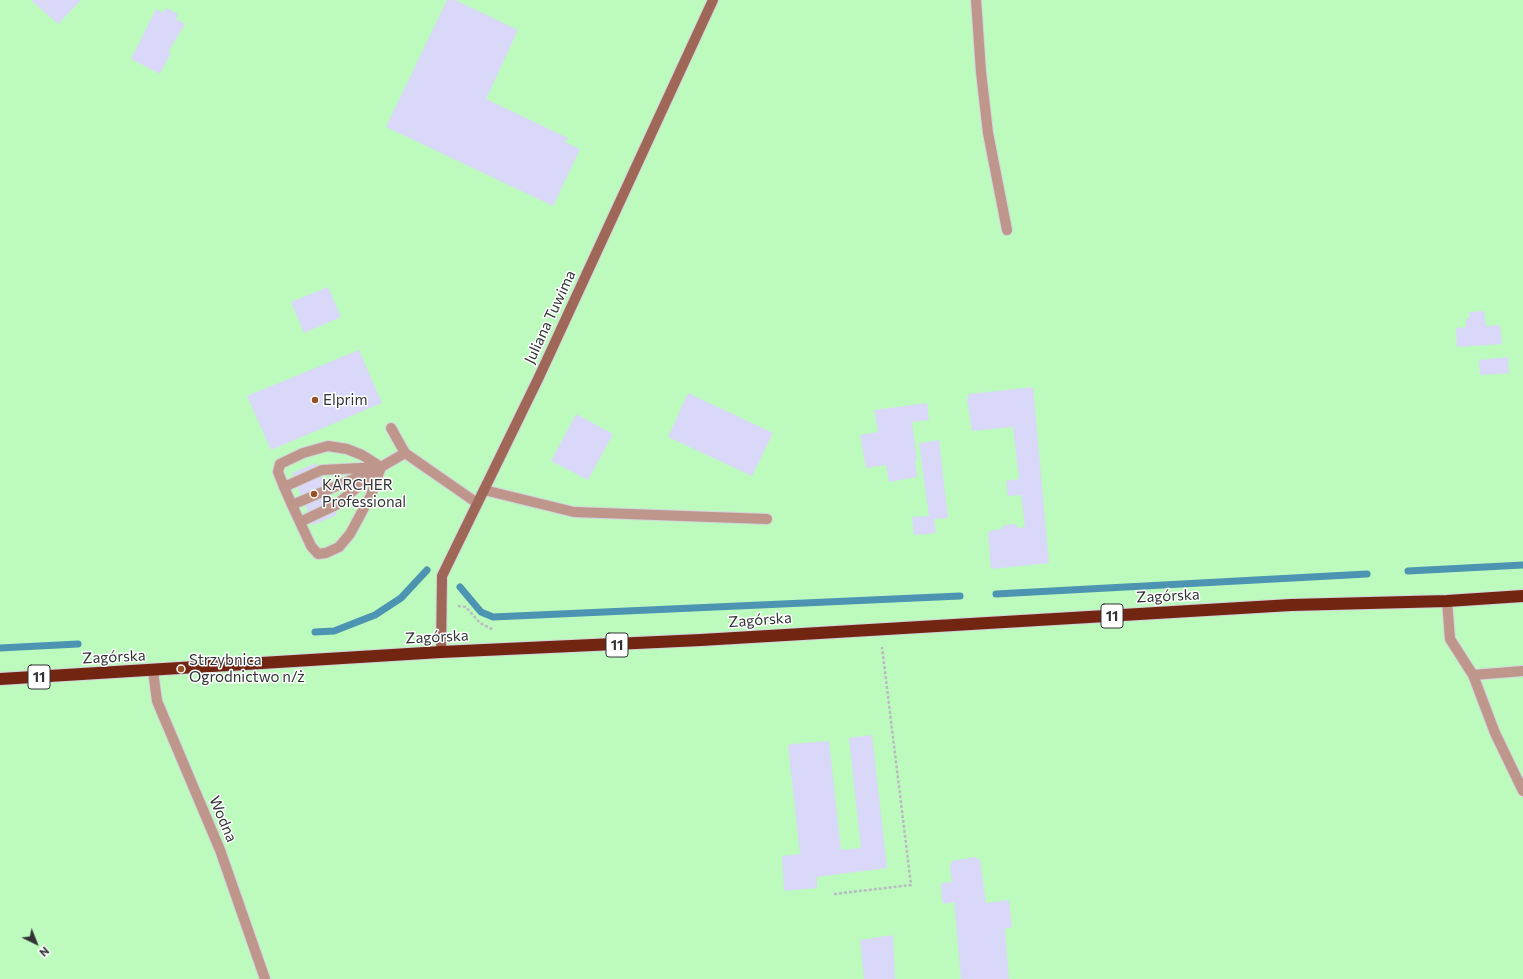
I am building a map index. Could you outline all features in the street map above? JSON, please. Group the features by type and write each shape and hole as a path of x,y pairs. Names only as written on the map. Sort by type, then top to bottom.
{"highway":[{"name":"Zagórska","path":"0,680 441,652 533,649 1291,605 1447,601 1523,596"}],"street":[{"name":"Juliana Tuwima","path":"441,652 442,576 539,377 712,0"},
{"path":"976,0 981,72 988,133 1007,230"},
{"path":"392,428 405,454 477,503"},
{"path":"328,446 347,449 362,455 381,467 371,495 350,534 339,547 326,553 318,554 311,546 284,487 278,472 280,464 303,452 328,446"},
{"path":"292,505 381,467 405,454"},
{"path":"284,487 322,470 381,467"},
{"path":"300,522 336,505 381,467"},
{"path":"484,490 574,512 767,519"},
{"path":"1447,601 1450,639 1473,675 1495,733 1523,791"},
{"name":"Wodna","path":"153,671 157,701 220,850 264,979"},
{"path":"1473,675 1523,671"}],"path":[{"path":"442,604 466,607 480,623 500,630"},
{"path":"834,894 910,885 880,628"}],"green space":[{"path":"0,0 1523,0 1523,979 0,979"}],"building":[{"path":"81,0 58,24 32,1"},
{"path":"447,0 455,0 518,30 486,99 568,138 565,142 580,149 553,206 386,127"},
{"path":"166,8 178,14 176,19 185,24 168,52 171,53 160,74 131,59 156,9 163,13"},
{"path":"328,287 341,317 304,333 291,302"},
{"path":"1484,311 1486,326 1500,325 1502,344 1457,347 1456,328 1466,327 1466,319 1470,318 1469,312"},
{"name":"Elprim","path":"359,350 382,403 271,450 247,396"},
{"path":"1508,357 1509,373 1480,375 1479,360"},
{"path":"1033,387 1049,563 991,569 988,533 990,531 1001,529 1004,525 1016,524 1018,528 1025,527 1021,495 1008,496 1006,481 1019,479 1013,427 972,431 967,399 969,394"},
{"path":"688,393 773,433 752,476 668,437"},
{"path":"927,403 929,420 912,422 917,461 915,461 917,477 889,482 886,465 866,468 860,435 878,432 874,410"},
{"path":"576,414 613,434 588,480 551,461"},
{"path":"939,440 948,518 934,519 936,533 914,535 912,517 929,516 919,443"},
{"name":"KÄRCHER Professional","path":"316,463 337,515 313,525 292,473"},
{"path":"872,735 887,868 817,877 817,888 784,891 782,856 800,854 788,746 791,744 829,741 841,850 861,848 849,738"},
{"path":"975,857 980,860 986,903 1009,900 1012,927 1005,929 1009,979 961,979 954,902 944,904 942,901 941,883 952,882 950,865 952,861"},
{"path":"893,935 895,979 864,979 860,940"}],"waterway":[{"path":"1408,571 1523,565"},
{"path":"315,632 334,631 375,615 401,598 427,570"},
{"path":"996,594 1367,574"},
{"path":"460,587 481,612 493,617 960,596"},
{"path":"0,648 78,644"}],"place":[{"name":"Elprim","path":"315,400"},
{"name":"KÄRCHER Professional","path":"314,494"},
{"name":"Strzybnica Ogrodnictwo n/ż","path":"181,669"}]}
